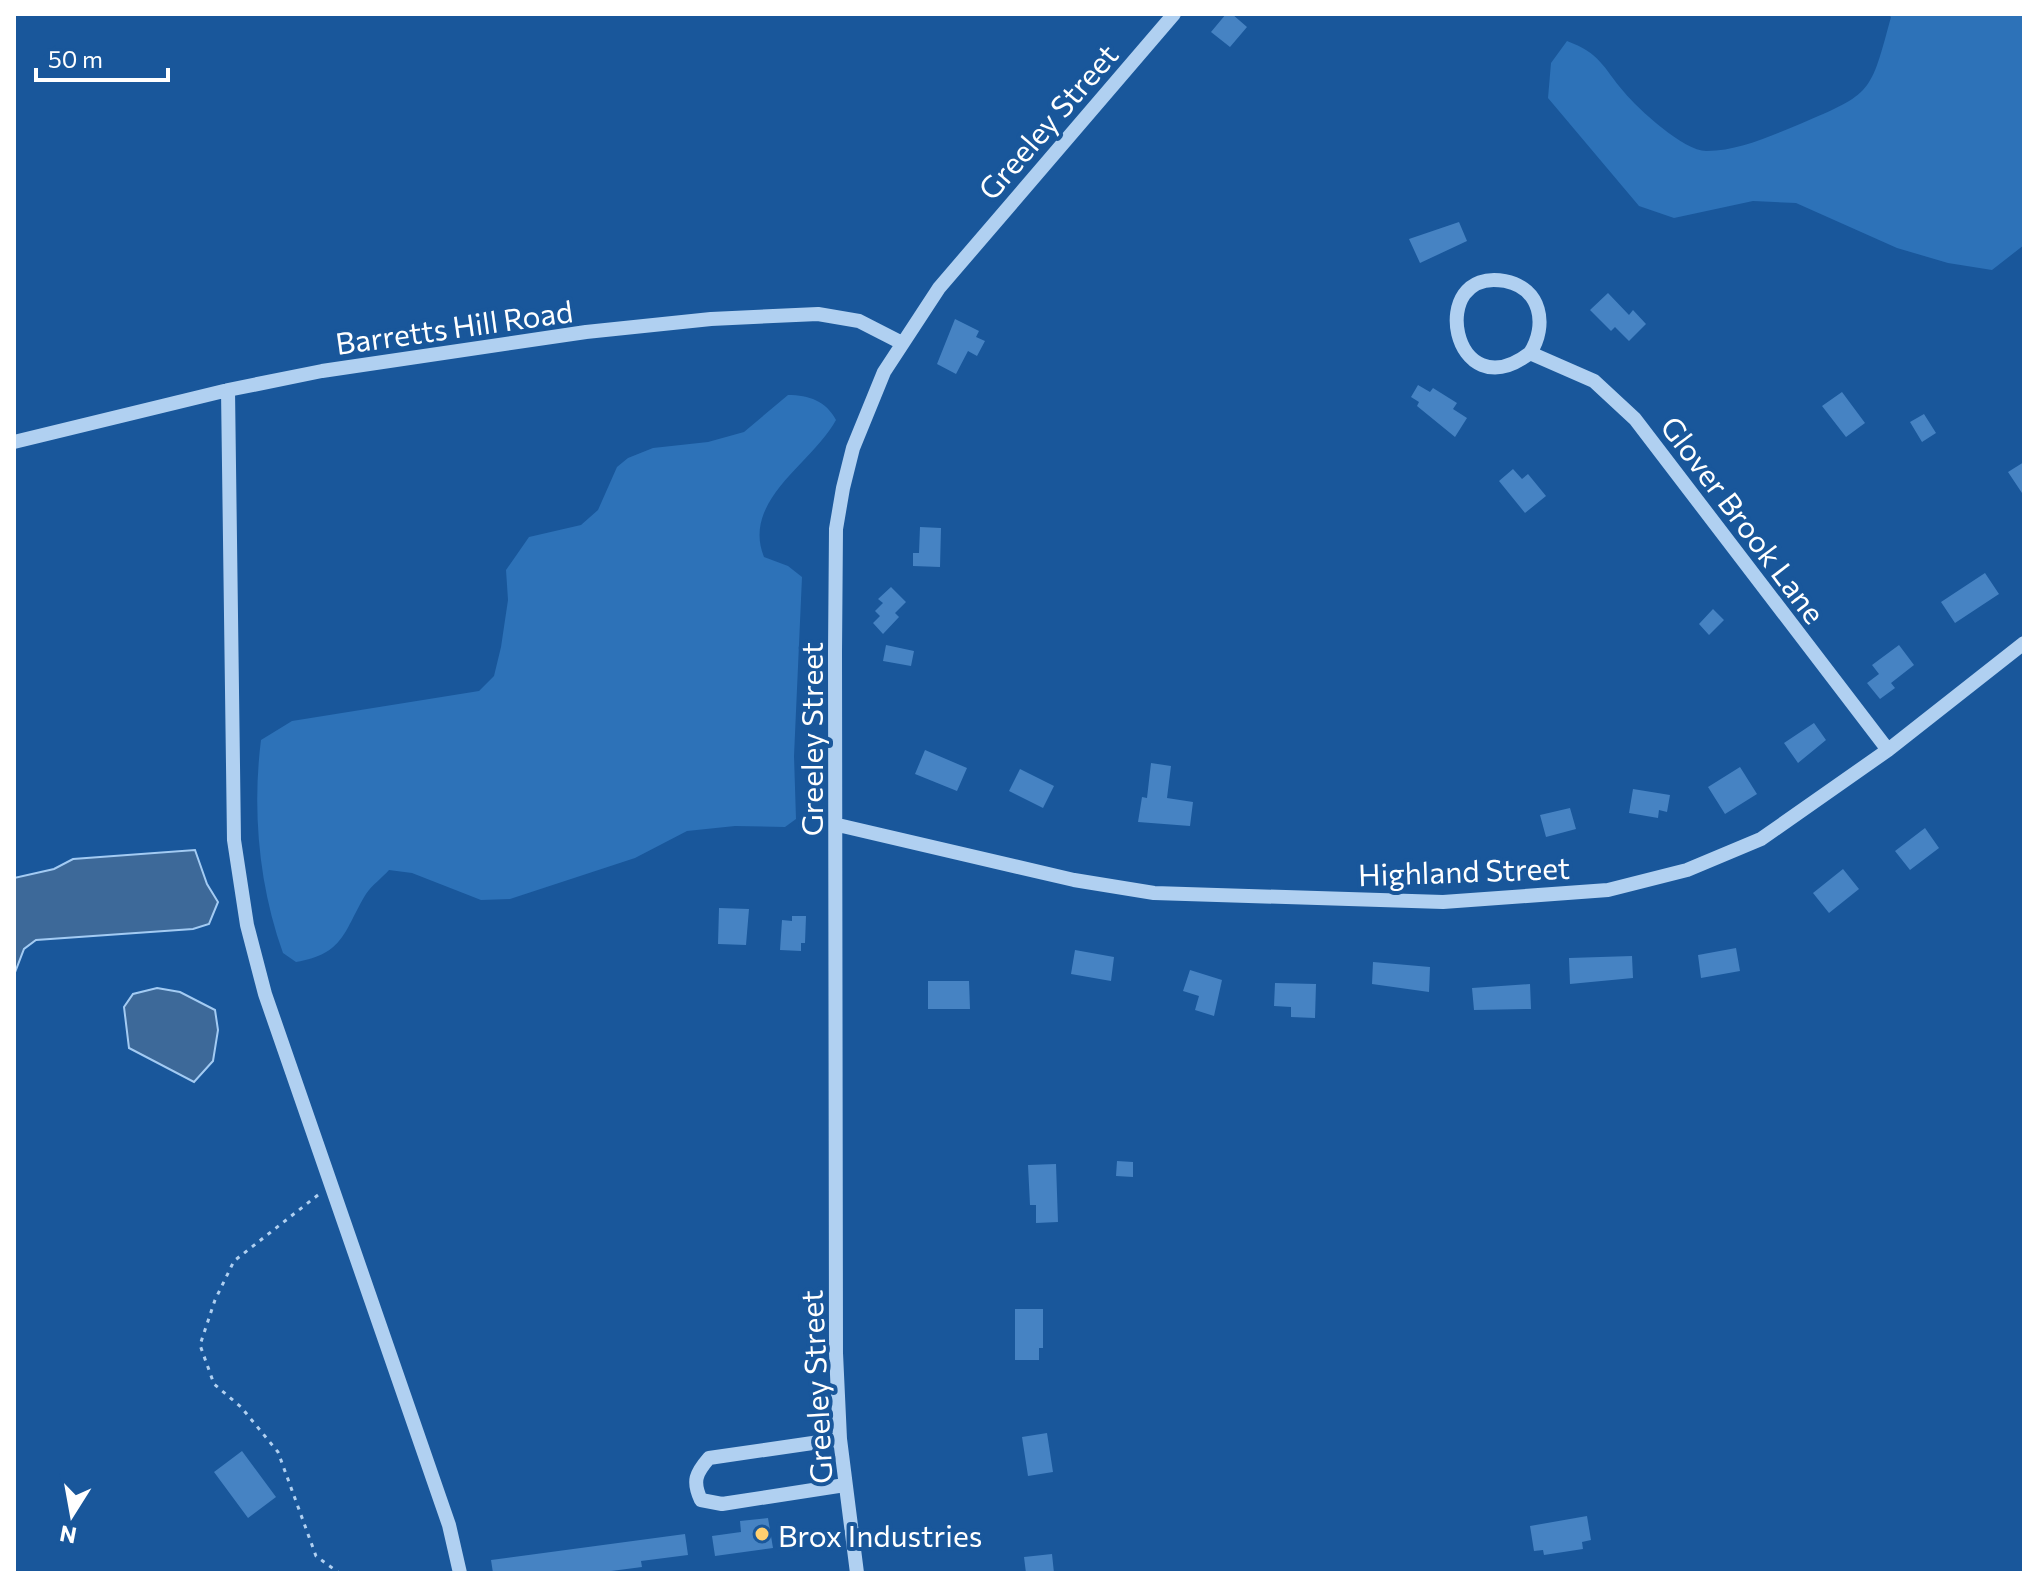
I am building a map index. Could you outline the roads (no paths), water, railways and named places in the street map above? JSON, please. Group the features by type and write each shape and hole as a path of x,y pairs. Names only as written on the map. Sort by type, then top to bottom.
{"street":[{"name":"Greeley Street","path":"857,1573 840,1439 836,1339 836,529 853,448 884,372 902,343 939,288 1174,14"},
{"path":"1500,280 1526,290 1535,301 1542,327 1530,353 1505,366 1490,366 1465,352 1454,325 1463,297 1486,282 1500,280"},
{"name":"Barretts Hill Road","path":"14,442 228,390 402,358 586,332 724,318 840,316 859,321 902,343"},
{"name":"Glover Brook Lane","path":"1530,353 1594,381 1635,419 1888,750"},
{"path":"228,390 234,840 247,925 265,994 449,1525 460,1573"},
{"name":"Highland Street","path":"838,825 1074,880 1154,893 1443,902 1567,895 1649,882 1735,852 1796,818 2024,643"},
{"path":"840,1439 709,1458 696,1473 695,1487 701,1500 722,1504 845,1485"}],"place":[{"name":"Brox Industries","path":"762,1534"}]}
